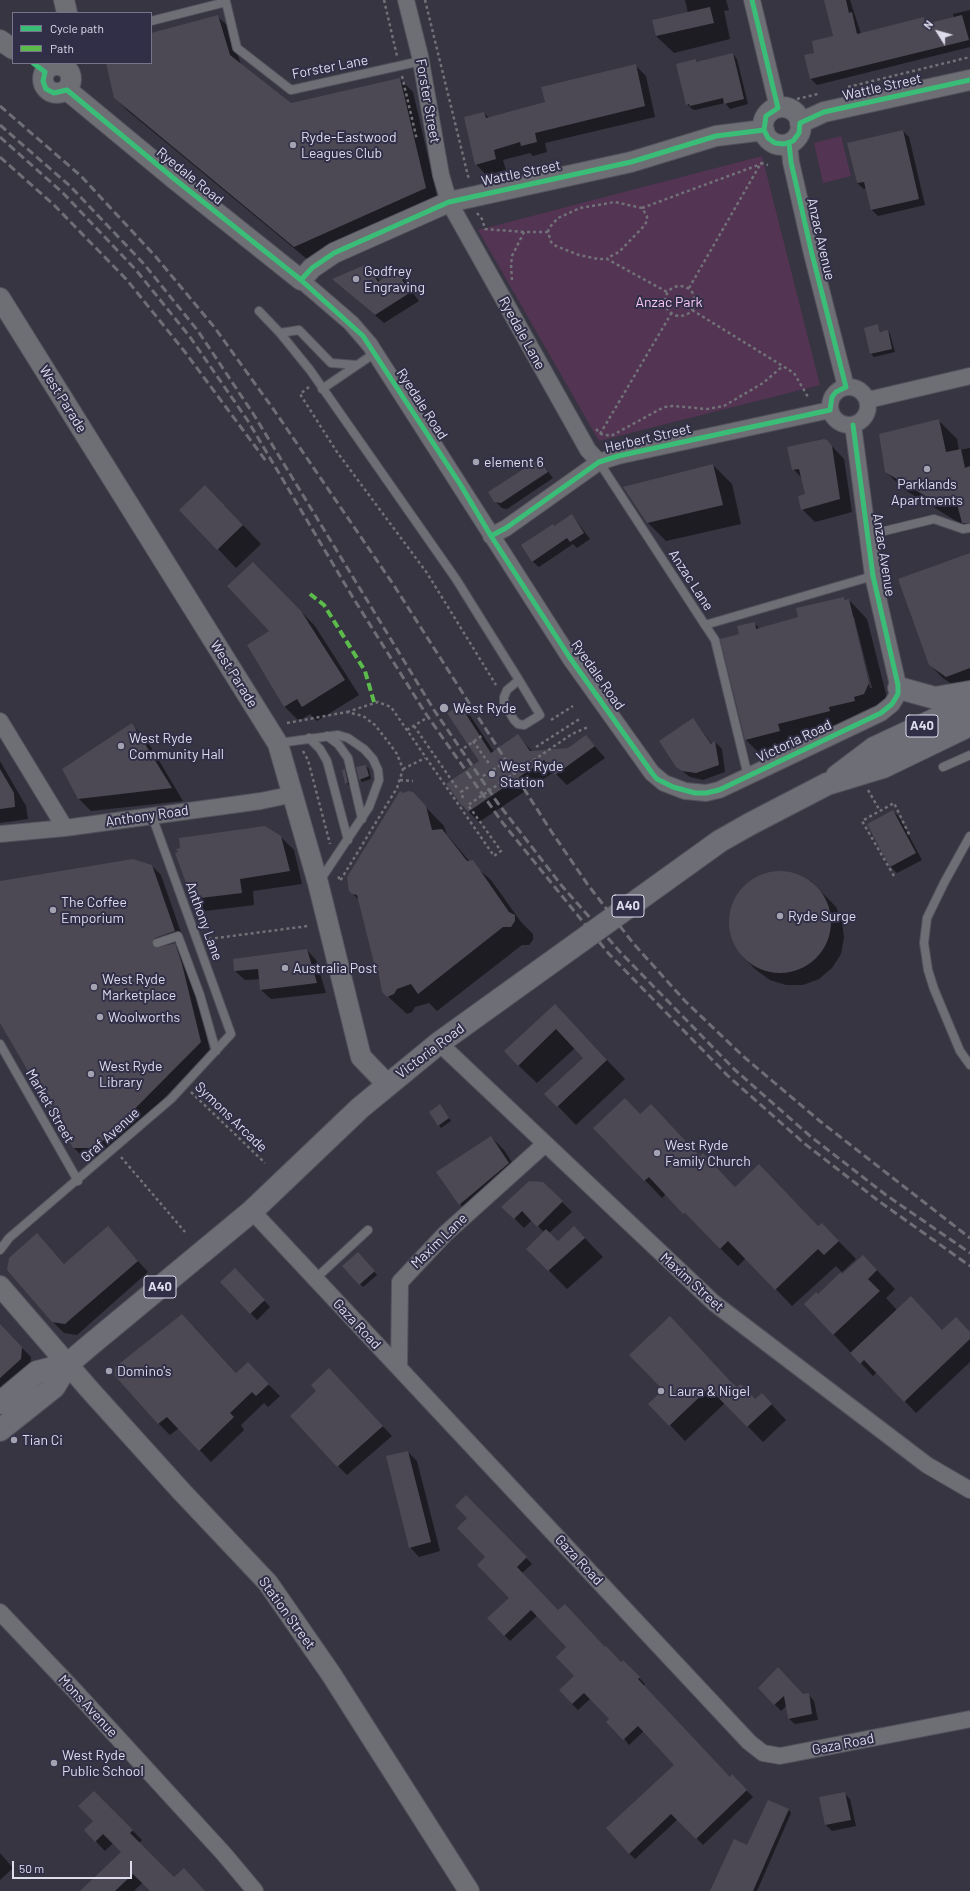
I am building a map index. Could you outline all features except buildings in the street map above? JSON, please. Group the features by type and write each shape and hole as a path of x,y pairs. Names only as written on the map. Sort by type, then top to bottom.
{"highway":[{"path":"899,688 935,698 966,716"},
{"name":"Victoria Road","path":"0,1430 54,1387 68,1364 252,1211 387,1084 440,1043 720,841 827,784 874,748 966,716"},
{"name":"Victoria Road","path":"0,1404 37,1372 68,1364"}],"street":[{"path":"64,0 67,12"},
{"name":"Forster Street","path":"406,0 421,61 441,175 449,202"},
{"path":"752,0 778,108"},
{"path":"0,40 12,48"},
{"path":"67,65 72,78 67,90 54,94 46,89 39,67 67,65"},
{"name":"Wattle Street","path":"800,123 824,112 970,80"},
{"name":"Ryedale Road","path":"67,90 177,182 301,280 351,323 363,336 460,484 491,536 570,658 652,773 664,783 685,791"},
{"path":"778,108 790,109 798,117 800,123 797,137 789,143 780,144 771,141 764,130 766,116 778,108"},
{"name":"Wattle Street","path":"301,280 312,268 334,253 449,202 631,162 716,136 764,130"},
{"name":"Anzac Avenue","path":"789,143 791,162 810,247 846,387"},
{"name":"Ryedale Lane","path":"449,202 593,456"},
{"name":"West Parade","path":"0,298 278,744 294,794 318,883 361,1056 387,1084"},
{"path":"868,400 970,376"},
{"path":"846,387 854,387 860,390 868,400 869,407 864,418 853,425 847,425 836,420 830,410 832,397 836,392 846,387"},
{"name":"Herbert Street","path":"491,536 506,528 593,456 618,456 830,410"},
{"name":"Anzac Avenue","path":"853,425 874,576 899,688"},
{"name":"Victoria Road","path":"685,791 706,793 719,790 881,713 892,704 898,694 899,688"},
{"path":"0,721 65,828"},
{"name":"Anthony Road","path":"0,834 65,828 261,801 294,794"},
{"name":"Maxim Street","path":"440,1043 714,1303 927,1465 970,1490"},
{"name":"Maxim Lane","path":"399,1368 399,1285 402,1278 445,1234 545,1144"},
{"name":"Gaza Road","path":"252,1211 744,1736 763,1753 780,1756 970,1719"},
{"name":"Station Street","path":"0,1286 182,1492 268,1584 331,1674 469,1891"},
{"name":"Mons Avenue","path":"0,1612 74,1690 250,1889"}],"lane":[{"name":"Forster Lane","path":"152,22 226,1 237,48 290,90 421,61"},
{"path":"259,311 280,332 320,385 456,579 519,680 540,715 524,725 518,724 514,720 504,703 504,697 507,690 519,680"},
{"path":"280,332 299,330 331,363 357,365"},
{"path":"320,385 375,354"},
{"name":"Anzac Lane","path":"593,456 705,625 874,576"},
{"path":"868,535 934,519 963,529 970,528"},
{"path":"705,625 715,640 748,776"},
{"path":"278,744 309,738 338,735 356,742 372,759 378,770 379,780 376,792 362,819 318,883"},
{"path":"327,736 338,744 348,758 362,819"},
{"path":"309,738 320,749 327,761 348,840"},
{"path":"943,767 970,755"},
{"name":"Anthony Lane","path":"152,816 231,1034"},
{"path":"970,836 944,882 927,918 924,942 934,989 960,1051 970,1065"},
{"path":"157,943 178,936 200,995 216,1051"},
{"name":"Graf Avenue","path":"0,1250 10,1238 78,1181 184,1085 231,1034"},
{"name":"Market Street","path":"0,1044 78,1181"},
{"path":"315,1279 368,1230"}],"path":[{"path":"689,288 762,163"},
{"path":"666,292 607,258 589,257 562,249 552,242 548,232 549,228 558,218 580,208 615,202 642,208 762,163 768,165"},
{"path":"607,258 619,252 644,226 647,221 647,216 642,208"},
{"path":"476,213 482,219 485,229 548,232"},
{"path":"512,282 510,265 512,256 524,232"},
{"path":"679,285 689,288 694,296 694,306 692,310 680,317 671,314 664,302 666,292 679,285"},
{"path":"692,310 794,373 808,397"},
{"path":"593,456 601,434 671,314"},
{"path":"592,424 601,434 606,436 616,435 647,415 664,407 673,406 707,409 724,406 763,383 783,366"},
{"path":"320,385 300,394 337,452 427,573 498,689"},
{"path":"347,712 374,702 382,702 391,707 494,856 501,851 468,805 567,738 588,727"},
{"path":"546,723 573,706"},
{"path":"536,747 581,718"},
{"path":"407,730 425,719"},
{"path":"414,726 456,788"},
{"path":"464,748 483,735"},
{"path":"473,741 490,765"},
{"path":"303,750 308,760 330,844"},
{"path":"403,769 425,758"},
{"path":"483,776 502,764"},
{"path":"493,770 497,774"},
{"path":"400,780 413,781"},
{"path":"463,798 461,792 470,786"},
{"path":"870,794 880,811"},
{"path":"894,876 862,821 894,803 910,836"},
{"path":"197,941 308,926"},
{"path":"114,1149 185,1232"}],"green space":[{"path":"841,136 851,176 823,183 814,143"},
{"name":"Anzac Park","path":"762,156 820,385 599,441 478,230"}],"railway":[{"path":"0,106 81,176 156,257 215,328 274,410 393,584 551,831 588,885 633,943 685,1001 744,1057 821,1122 970,1238"},
{"path":"0,125 70,186 144,264 198,331 254,415 434,710 497,802 562,886 621,953 734,1069 810,1136 886,1195 970,1253"},
{"path":"0,137 63,193 136,270 190,337 248,421 352,596 426,714 502,822 609,954 727,1075 805,1144 880,1202 970,1266"},
{"path":"0,157 54,205 127,280 185,352 266,461"}],"marked path":[{"path":"310,594 324,605 365,671 374,702"}],"cycle path":[{"path":"752,0 778,108 766,116 764,130 768,138 775,143 784,144 793,141 799,133 800,123 824,112 970,80"},
{"path":"34,64 45,72 43,81 46,89 54,93 67,90 177,181 301,280 363,336 460,484 491,536 570,658 652,773 657,779 673,787 695,793 706,793 719,790 881,713 892,704 898,694 898,685 873,576 853,425"},
{"path":"301,280 312,268 334,253 449,202 631,162 716,136 764,130"},
{"path":"491,536 506,528 599,462 618,456 830,410 832,397 836,392 846,387 812,254 791,162 789,143"}],"place":[{"name":"Ryde-Eastwood Leagues Club","path":"293,145"},
{"name":"Godfrey Engraving","path":"356,279"},
{"name":"element 6","path":"476,462"},
{"name":"Parklands Apartments","path":"927,469"},
{"name":"West Ryde","path":"444,708"},
{"name":"West Ryde Community Hall","path":"121,746"},
{"name":"West Ryde Station","path":"492,774"},
{"name":"The Coffee Emporium","path":"53,910"},
{"name":"Ryde Surge","path":"780,916"},
{"name":"Australia Post","path":"285,968"},
{"name":"West Ryde Marketplace","path":"94,987"},
{"name":"Woolworths","path":"100,1017"},
{"name":"West Ryde Library","path":"91,1074"},
{"name":"West Ryde Family Church","path":"657,1153"},
{"name":"Domino's","path":"109,1371"},
{"name":"Laura & Nigel","path":"661,1391"},
{"name":"Tian Ci","path":"14,1440"},
{"name":"West Ryde Public School","path":"54,1763"}]}
